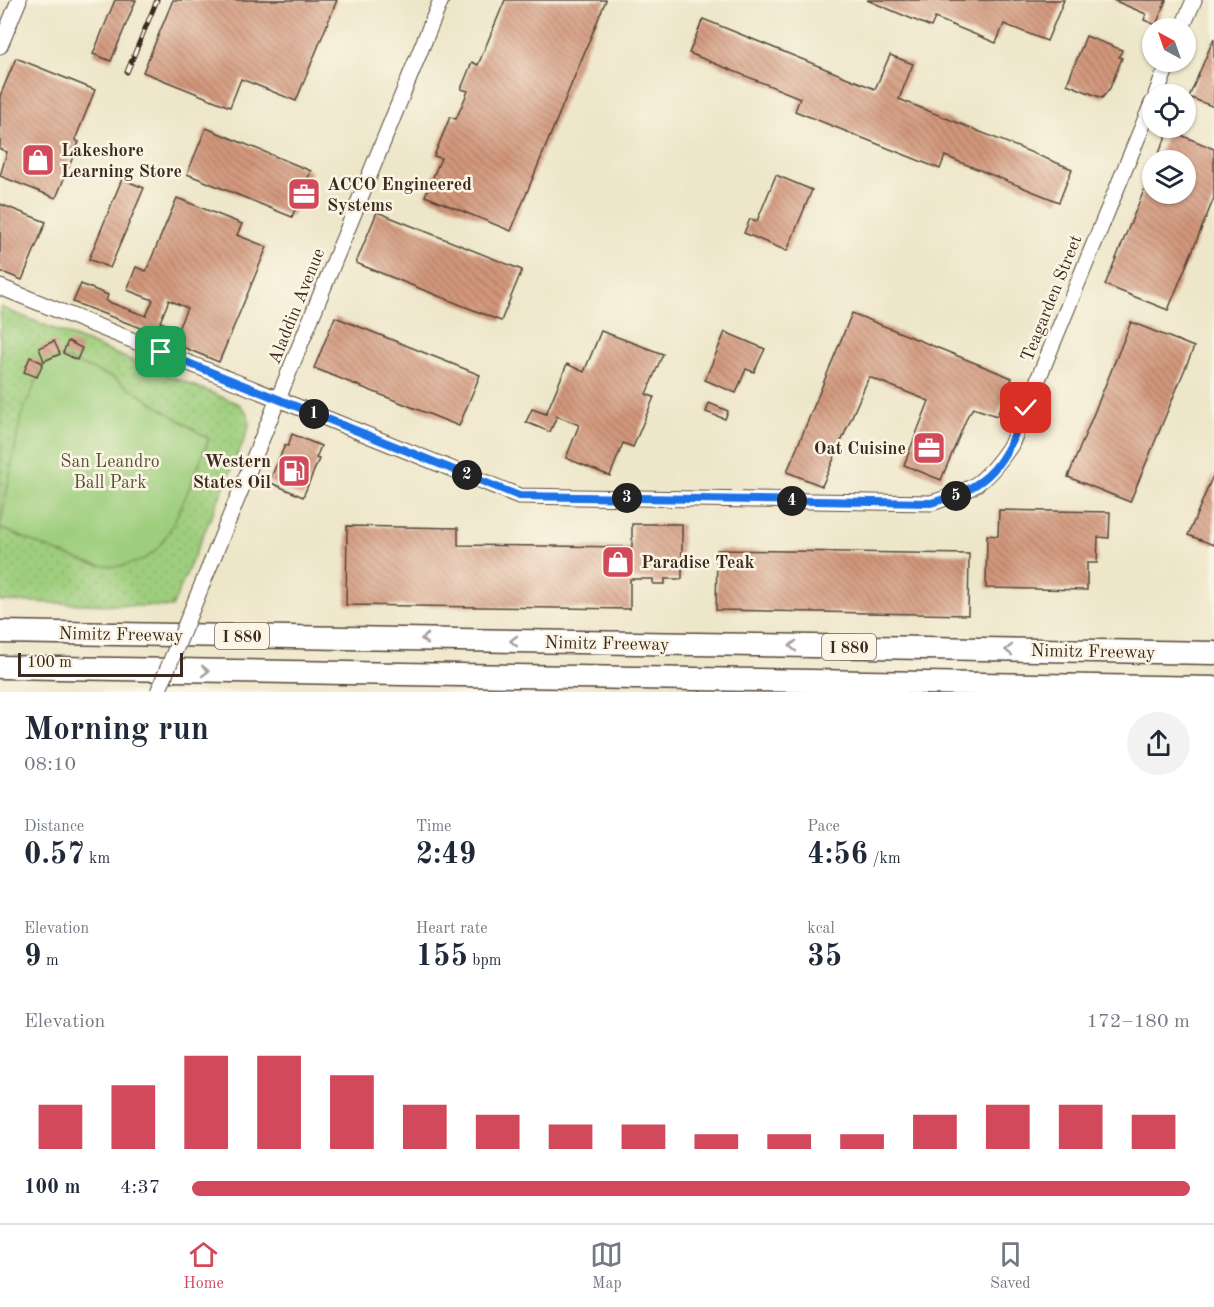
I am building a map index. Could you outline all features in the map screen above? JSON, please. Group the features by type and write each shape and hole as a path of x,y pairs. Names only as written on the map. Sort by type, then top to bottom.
{"highway":[{"name":"Nimitz Freeway","path":"0,632 1214,653"},
{"name":"Nimitz Freeway","path":"0,667 1214,688"}],"street":[{"path":"0,46 19,0"},
{"name":"Aladdin Avenue","path":"158,692 441,0"},
{"path":"1186,18 1194,0"},
{"name":"Teagarden Street","path":"0,287 519,496 925,504 965,493 992,473 1011,445 1142,127"}],"green space":[{"name":"San Leandro Ball Park","path":"0,307 239,404 248,414 249,426 245,438 172,607 0,601"},
{"path":"61,357 114,378 209,439 185,498 163,541 155,551 141,560 115,566 90,563 0,528 21,416 44,364"}],"building":[{"path":"115,0 136,0 111,61 93,54"},
{"path":"173,0 337,0 296,101 241,79 230,107 143,72"},
{"path":"505,0 606,0 511,231 425,196 441,158 434,156 450,117 456,119 468,91 461,89 472,62 478,65"},
{"path":"867,0 1064,0 1047,41 1004,24 996,43 935,18 931,27"},
{"path":"1113,0 1166,0 1159,18 1145,18 1146,14"},
{"path":"703,19 875,89 890,55 913,64 899,99 1072,169 1059,202 945,156 940,169 795,111 800,98 689,53"},
{"path":"1086,36 1122,50 1119,57 1122,58 1110,88 1102,98 1067,84"},
{"path":"1214,38 1214,107 1196,100 1195,84"},
{"path":"16,58 95,90 75,140 79,142 56,198 0,176 7,152 0,149 0,96"},
{"path":"206,128 311,171 305,185 309,187 302,204 298,202 292,217 187,174"},
{"path":"1166,138 1188,138 1214,149 1214,198 1168,310 1105,285 1142,195 1142,204 1196,204 1196,150 1160,150"},
{"path":"776,175 812,190 787,251 744,233 750,219 757,221"},
{"path":"122,179 144,188 110,268 89,259"},
{"path":"177,198 242,224 237,235 267,247 219,362 173,343 174,341 73,302 81,284 108,295 106,301 146,316 153,300 127,290 136,267 146,271","holes":["169,300 187,308 178,329 160,322"]},
{"path":"0,204 46,222 22,280 0,271"},
{"path":"377,212 522,270 501,321 356,263"},
{"path":"852,313 1012,378 997,416 973,408 968,415 941,480 904,465 929,401 869,377 822,486 787,472"},
{"path":"335,317 480,375 459,426 314,368"},
{"path":"1131,322 1194,347 1130,502 1068,477"},
{"path":"601,331 663,354 646,394 654,397 633,447 623,443 610,476 566,458 579,425 557,416 550,432 526,422 532,409 546,414 567,364 584,372"},
{"path":"725,332 765,349 754,372 746,369 736,393 705,380"},
{"path":"54,341 60,354 44,361 39,348"},
{"path":"68,341 82,348 77,360 63,353"},
{"path":"30,357 43,363 37,377 24,372"},
{"path":"709,403 728,411 725,419 706,412"},
{"name":"Western States Oil","path":"292,434 321,446 316,458 319,459 303,497 269,482"},
{"path":"1214,473 1214,545 1188,535"},
{"path":"999,510 1110,512 1109,538 1098,537 1097,563 1087,563 1087,590 986,588 987,535 998,536"},
{"path":"632,524 682,524 682,579 665,579 665,584 653,584 653,579 630,579 630,609 346,605 347,526 458,528 458,545 632,547"},
{"path":"717,550 969,554 968,615 716,610"}],"railway":[{"path":"127,72 157,0"}],"place":[{"name":"Lakeshore Learning Store","path":"38,160"},
{"name":"ACCO Engineered Systems","path":"304,194"},
{"name":"Oat Cuisine","path":"929,448"},
{"name":"Western States Oil","path":"294,471"},
{"name":"Paradise Teak","path":"618,562"}],"route":[{"path":"161,352 519,496 931,503 965,493 992,473 1011,445 1026,408"}]}
